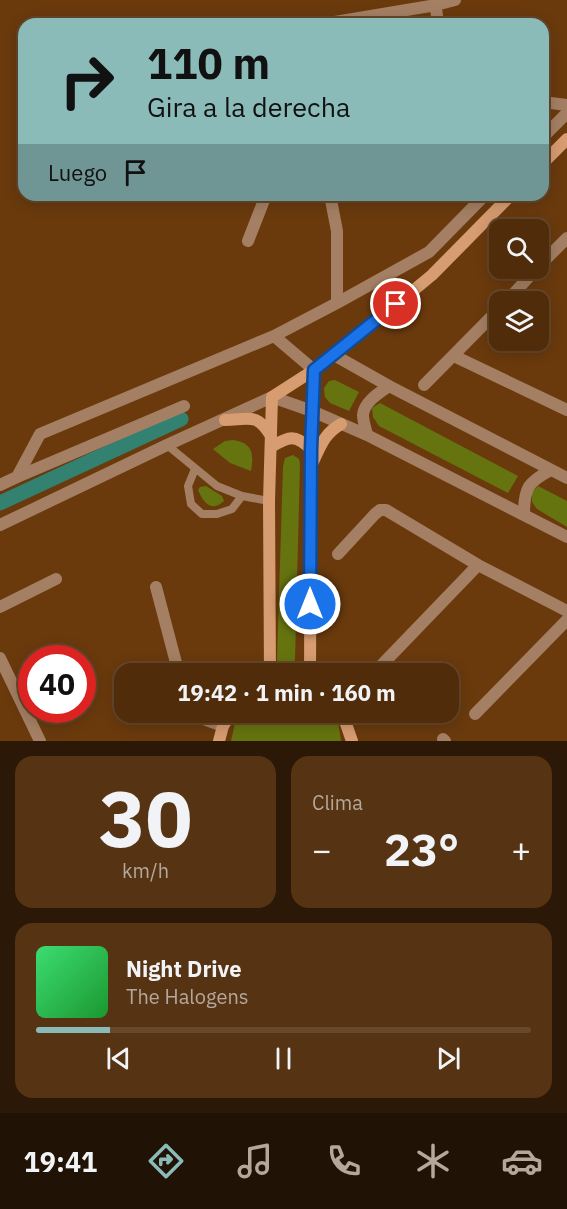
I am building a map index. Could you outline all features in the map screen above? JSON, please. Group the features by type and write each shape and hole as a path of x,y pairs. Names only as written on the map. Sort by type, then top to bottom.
{"street":[{"path":"355,18 456,0"},
{"path":"435,3 437,18"},
{"path":"549,103 567,105"},
{"path":"549,131 567,113"},
{"path":"549,157 567,139"},
{"path":"248,241 264,201"},
{"path":"331,201 337,231 337,303"},
{"path":"17,477 40,434 274,336 337,303 429,252 479,201"},
{"path":"0,525 273,397 334,355 432,275 505,201"},
{"path":"549,257 567,238"},
{"path":"516,291 528,279"},
{"path":"424,385 489,319"},
{"path":"274,336 314,370"},
{"path":"334,355 388,386 567,478"},
{"path":"454,356 567,410"},
{"path":"310,663 311,449 314,370"},
{"path":"367,435 363,415 366,406 388,386"},
{"path":"273,397 367,435 567,537"},
{"path":"270,663 269,501 273,397"},
{"path":"0,485 184,406"},
{"path":"225,420 258,420 265,427 271,441"},
{"path":"311,466 326,436 341,424"},
{"path":"271,441 292,437 302,440 311,449"},
{"path":"524,514 524,495 535,479 551,470"},
{"path":"338,554 375,514 380,510 386,510 478,565 567,611"},
{"path":"384,663 478,565"},
{"path":"0,607 56,579"},
{"path":"156,586 175,663"},
{"path":"475,714 567,620"},
{"path":"0,658 40,741"},
{"path":"215,723 223,726"},
{"path":"219,741 225,723"},
{"path":"346,723 352,741"}],"lane":[{"path":"167,445 217,486 242,496 269,501"},
{"path":"195,469 188,486 191,504 202,514 217,514 232,509 242,496"}],"green space":[{"path":"335,380 359,392 349,411 330,403 325,397 324,388 329,381"},
{"path":"380,403 518,476 508,493 379,426 373,417 372,408"},
{"path":"225,441 240,441 251,450 251,471 230,463 213,449"},
{"path":"293,455 299,459 300,464 294,663 278,663 277,660 285,458"},
{"path":"206,486 222,496 224,501 215,506 208,504 198,490"},
{"path":"538,486 567,501 567,527 537,509 532,502 532,492"},
{"path":"235,723 338,723 341,741 231,741"}],"waterway":[{"path":"0,503 181,419"}],"route":[{"path":"310,604 314,370 396,304"}]}
